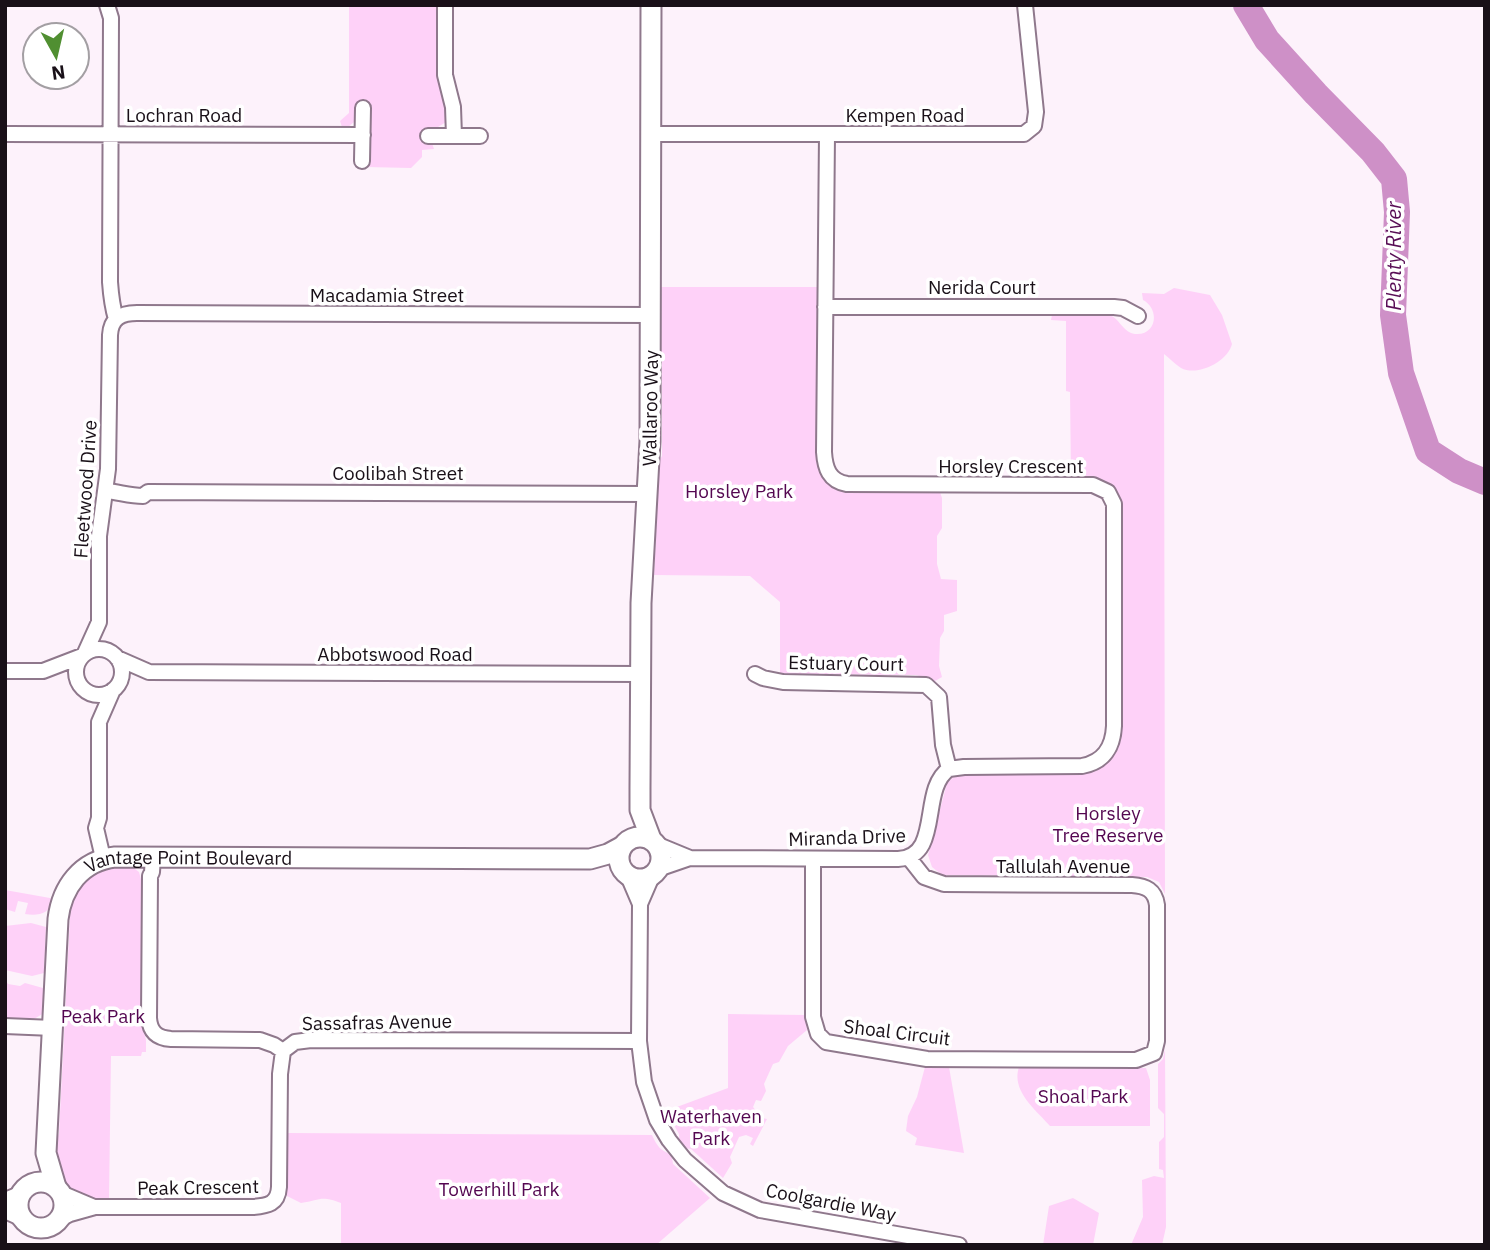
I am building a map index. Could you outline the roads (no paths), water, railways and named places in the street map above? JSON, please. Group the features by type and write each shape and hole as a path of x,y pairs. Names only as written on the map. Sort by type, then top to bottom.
{"street":[{"path":"445,5 445,75 453,107 454,136"},
{"name":"Wallaroo Way","path":"650,5 651,315 648,494 640,674 640,810 654,842"},
{"name":"Kempen Road","path":"651,134 1028,132 1036,122 1036,112 1025,5"},
{"name":"Fleetwood Drive","path":"84,655 99,622 99,536 112,491 109,452 110,335 112,324 120,316 110,303 111,10"},
{"path":"362,161 363,108"},
{"name":"Lochran Road","path":"5,134 363,135"},
{"name":"Horsley Crescent","path":"827,135 824,460 827,470 836,481 847,484 1093,485 1108,492 1114,504 1114,726 1109,750 1094,763 1082,766 949,769"},
{"path":"428,136 480,136"},
{"name":"Nerida Court","path":"825,307 1114,307 1138,316"},
{"name":"Macadamia Street","path":"120,316 651,315"},
{"name":"Coolibah Street","path":"112,491 124,496 143,496 148,492 648,494"},
{"name":"Fleetwood Drive","path":"99,622 115,655"},
{"path":"5,671 43,671 99,649 115,655 122,671 121,678 99,722 99,818 96,828 108,858"},
{"path":"84,655 76,671 99,722"},
{"name":"Abbotswood Road","path":"115,655 149,672"},
{"path":"43,671 99,695 114,689"},
{"name":"Abbotswood Road","path":"114,689 149,672 640,674"},
{"name":"Estuary Court","path":"755,674 783,682 918,684 936,692 941,703 943,745 949,769"},
{"name":"Miranda Drive","path":"655,872 690,858 813,859 913,856 923,841 940,778 949,769"},
{"name":"Wallaroo Way","path":"624,843 640,810"},
{"path":"639,836 654,842 661,856 655,872 641,879 626,874 618,859 624,843 639,836"},
{"name":"Miranda Drive","path":"654,842 690,858"},
{"name":"Vantage Point Boulevard","path":"58,1190 46,1153 57,931 64,892 75,877 90,865 108,858 150,863 590,859 608,854 624,843"},
{"name":"Tallulah Avenue","path":"913,856 924,877 951,885 1132,885 1149,889 1155,895 1157,912 1157,1046 1150,1056"},
{"name":"Vantage Point Boulevard","path":"590,859 626,874"},
{"name":"Shoal Circuit","path":"813,859 813,1017 818,1034 826,1042 904,1056 938,1059 1136,1060 1150,1056"},
{"name":"Sassafras Avenue","path":"150,863 149,1018 154,1033 158,1036 171,1039 260,1040 283,1051 295,1042 311,1040 639,1041"},
{"name":"Coolgardie Way","path":"655,872 640,904 639,1041 644,1082 657,1120 668,1140 685,1160 715,1187 738,1202 760,1210 902,1240 959,1245"},
{"name":"Coolgardie Way","path":"626,874 640,904"},
{"path":"5,1026 52,1028"},
{"name":"Peak Crescent","path":"55,1222 95,1207 252,1207 273,1203 278,1196 279,1187 280,1074 283,1051"},
{"name":"Vantage Point Boulevard","path":"19,1192 46,1153"},
{"path":"34,1245 18,1217 19,1192 43,1182 58,1190 64,1207 41,1245"},
{"name":"Peak Crescent","path":"58,1190 95,1207"},
{"path":"18,1217 38,1227 55,1222"}],"waterway":[{"name":"Plenty River","path":"1246,5 1267,40 1373,152 1394,179 1397,212 1393,315 1401,373 1428,451 1459,471 1485,482"}],"park label":[{"name":"Horsley Park","path":"739,491"},
{"name":"Horsley Tree Reserve","path":"1108,824"},
{"name":"Peak Park","path":"103,1016"},
{"name":"Shoal Park","path":"1083,1096"},
{"name":"Waterhaven Park","path":"711,1127"},
{"name":"Towerhill Park","path":"499,1189"}]}
